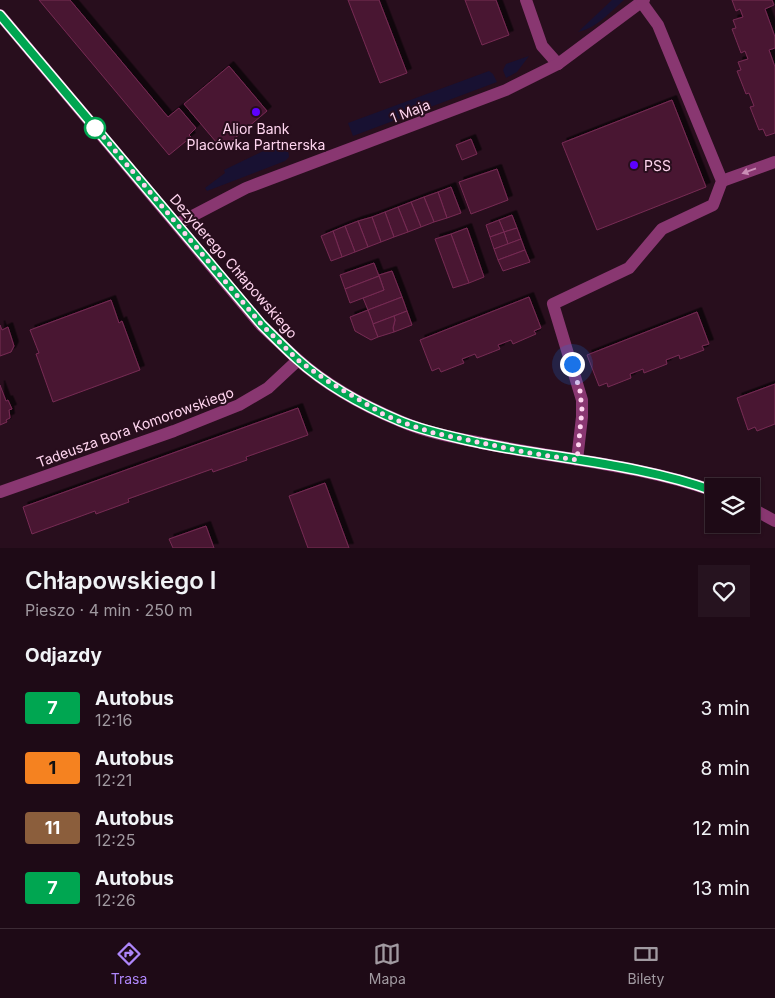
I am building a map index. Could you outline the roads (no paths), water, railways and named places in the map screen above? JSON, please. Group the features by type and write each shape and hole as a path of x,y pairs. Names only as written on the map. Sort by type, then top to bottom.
{"street":[{"path":"526,0 542,46 558,64"},
{"name":"1 Maja","path":"177,224 246,188 506,90 558,64 643,1 658,25 722,181"},
{"name":"Dezyderego Chłapowskiego","path":"0,15 262,325 298,360 346,393 401,422 434,433 522,452 647,472 705,488"},
{"path":"577,460 582,400 553,304 629,268 662,229 713,205 722,181 775,162"},
{"name":"Tadeusza Bora Komorowskiego","path":"0,492 174,431 239,405 268,388 298,360"},
{"path":"760,513 775,521"}],"place":[{"name":"Alior Bank Placówka Partnerska","path":"256,112"},
{"name":"PSS","path":"634,165"}]}
